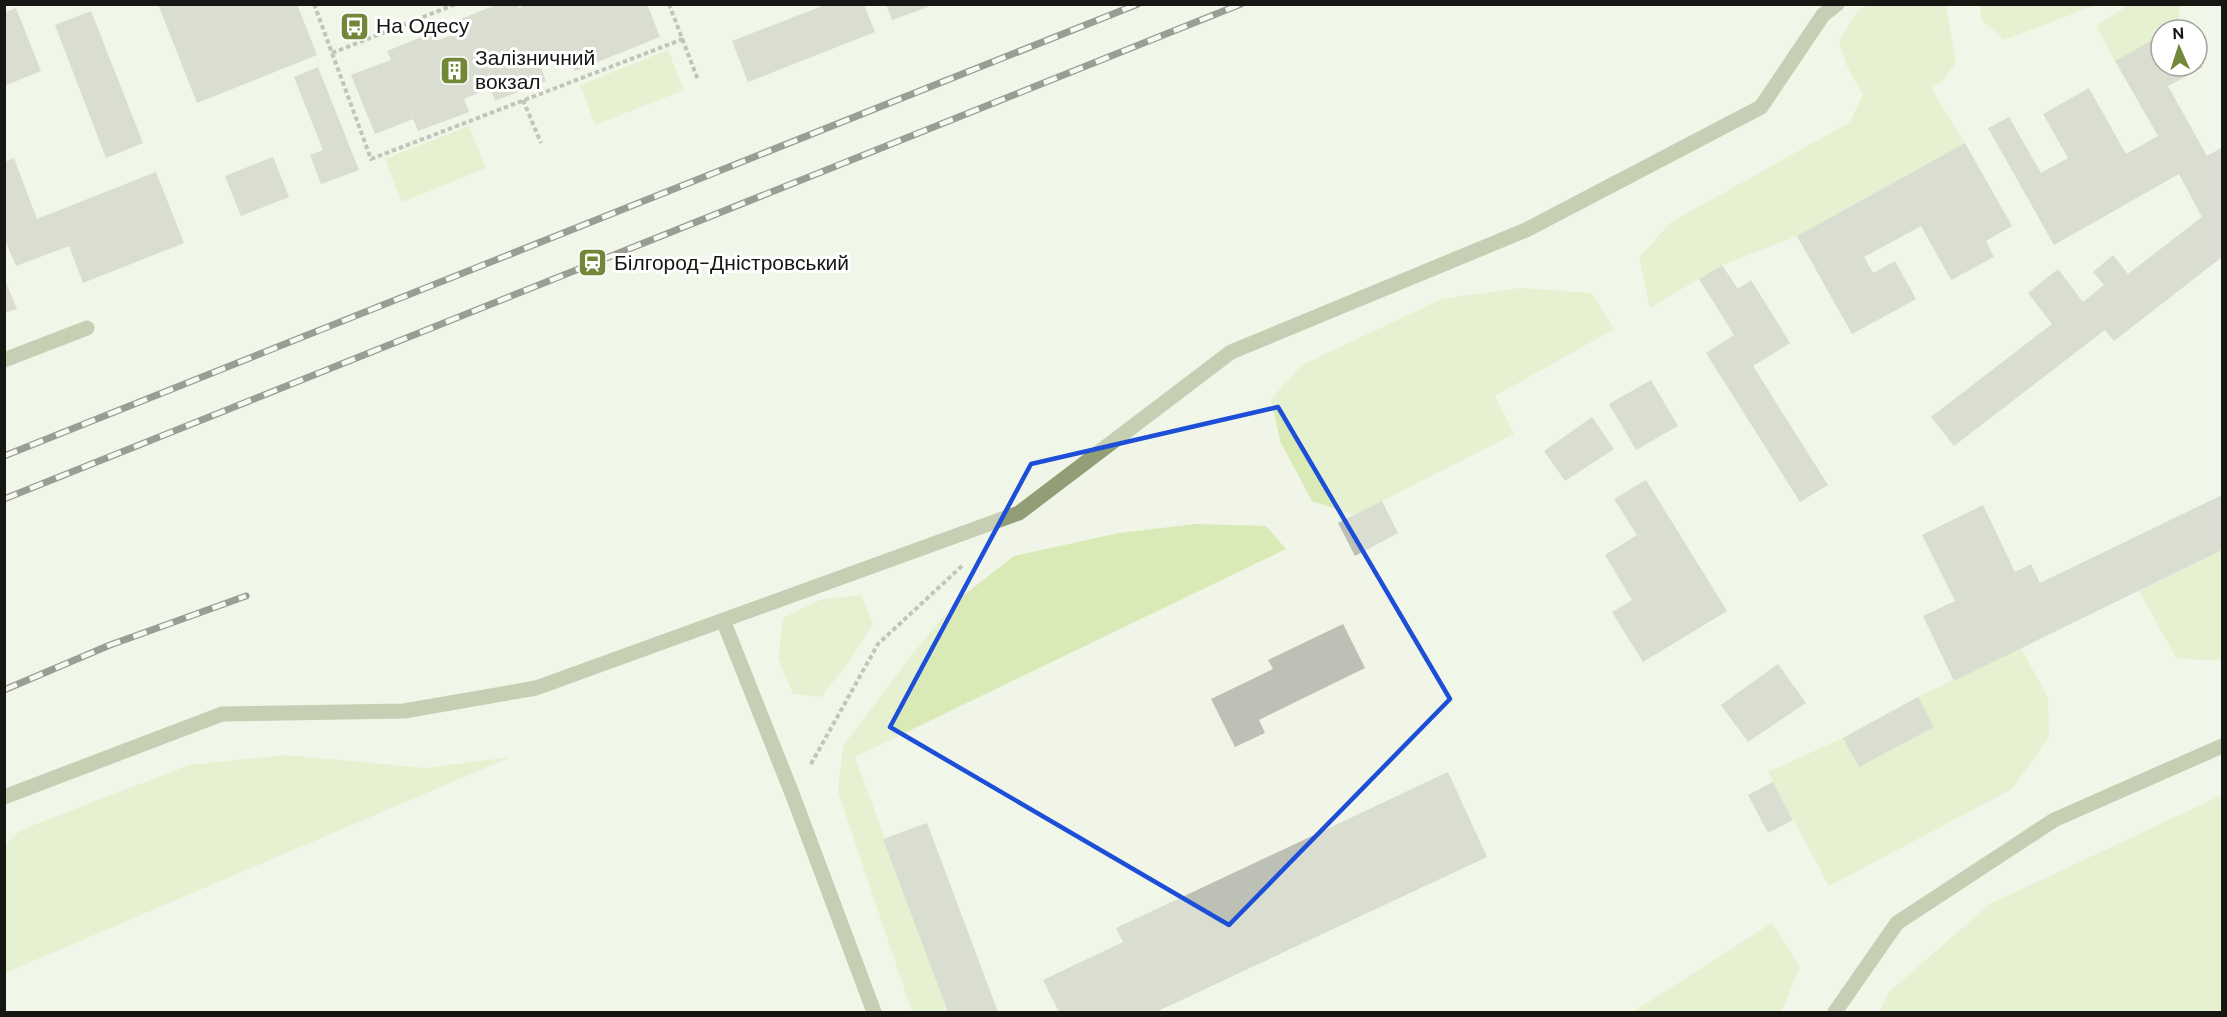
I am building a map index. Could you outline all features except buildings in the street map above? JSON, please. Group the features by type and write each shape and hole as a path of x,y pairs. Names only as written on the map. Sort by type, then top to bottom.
{"street":[{"path":"4,797 222,714 404,711 536,688 1019,513 1231,352 1526,230 1761,107 1823,15 1837,4"},
{"path":"4,360 87,328"},
{"path":"723,620 793,796 874,1012"},
{"path":"1834,1012 1897,923 2054,820 2223,746"}],"path":[{"path":"314,4 371,159 683,39"},
{"path":"332,53 456,4"},
{"path":"669,4 698,80"},
{"path":"523,100 540,143"},
{"path":"793,796 878,644 969,559"}],"highlighted area":[{"path":"1278,407 1450,699 1229,925 890,727 1031,464"}],"green space":[{"path":"1980,4 2096,5 2004,40 1981,19"},
{"path":"2130,4 2179,5 2179,18 2149,18 2149,42 2115,61 2096,26"},
{"path":"1866,5 1946,5 1956,63 1941,82 1931,88 1965,143 1797,236 1722,265 1650,308 1639,258 1670,223 1850,122 1863,95 1847,66 1839,41 1858,11"},
{"path":"668,50 684,90 595,125 580,85"},
{"path":"469,126 486,168 402,202 385,159"},
{"path":"1520,288 1592,293 1614,329 1495,396 1514,434 1354,515 1312,501 1280,441 1271,399 1302,365 1442,299"},
{"path":"1196,524 1266,526 1286,549 855,757 948,1012 912,1012 838,791 843,746 955,602 1014,556 1119,533"},
{"path":"2222,550 2222,660 2177,659 2139,591"},
{"path":"861,595 873,624 851,659 821,697 793,694 778,658 783,618 822,599"},
{"path":"2021,648 2048,698 2049,737 2012,789 1829,886 1768,772 1843,738 1918,697"},
{"path":"286,755 425,768 511,757 5,973 5,845 21,830 189,765"},
{"path":"2222,795 2222,1012 1879,1012 1889,992 1990,904"},
{"path":"1772,923 1800,967 1781,1012 1633,1012"}],"railway":[{"path":"4,456 1138,4"},
{"path":"4,499 1241,4"},
{"path":"4,690 110,645 246,596"}],"place":[{"name":"На Одесу","path":"355,26"},
{"name":"Залізничний вокзал","path":"454,70"},
{"name":"Білгород-Дністровський","path":"593,263"}]}
